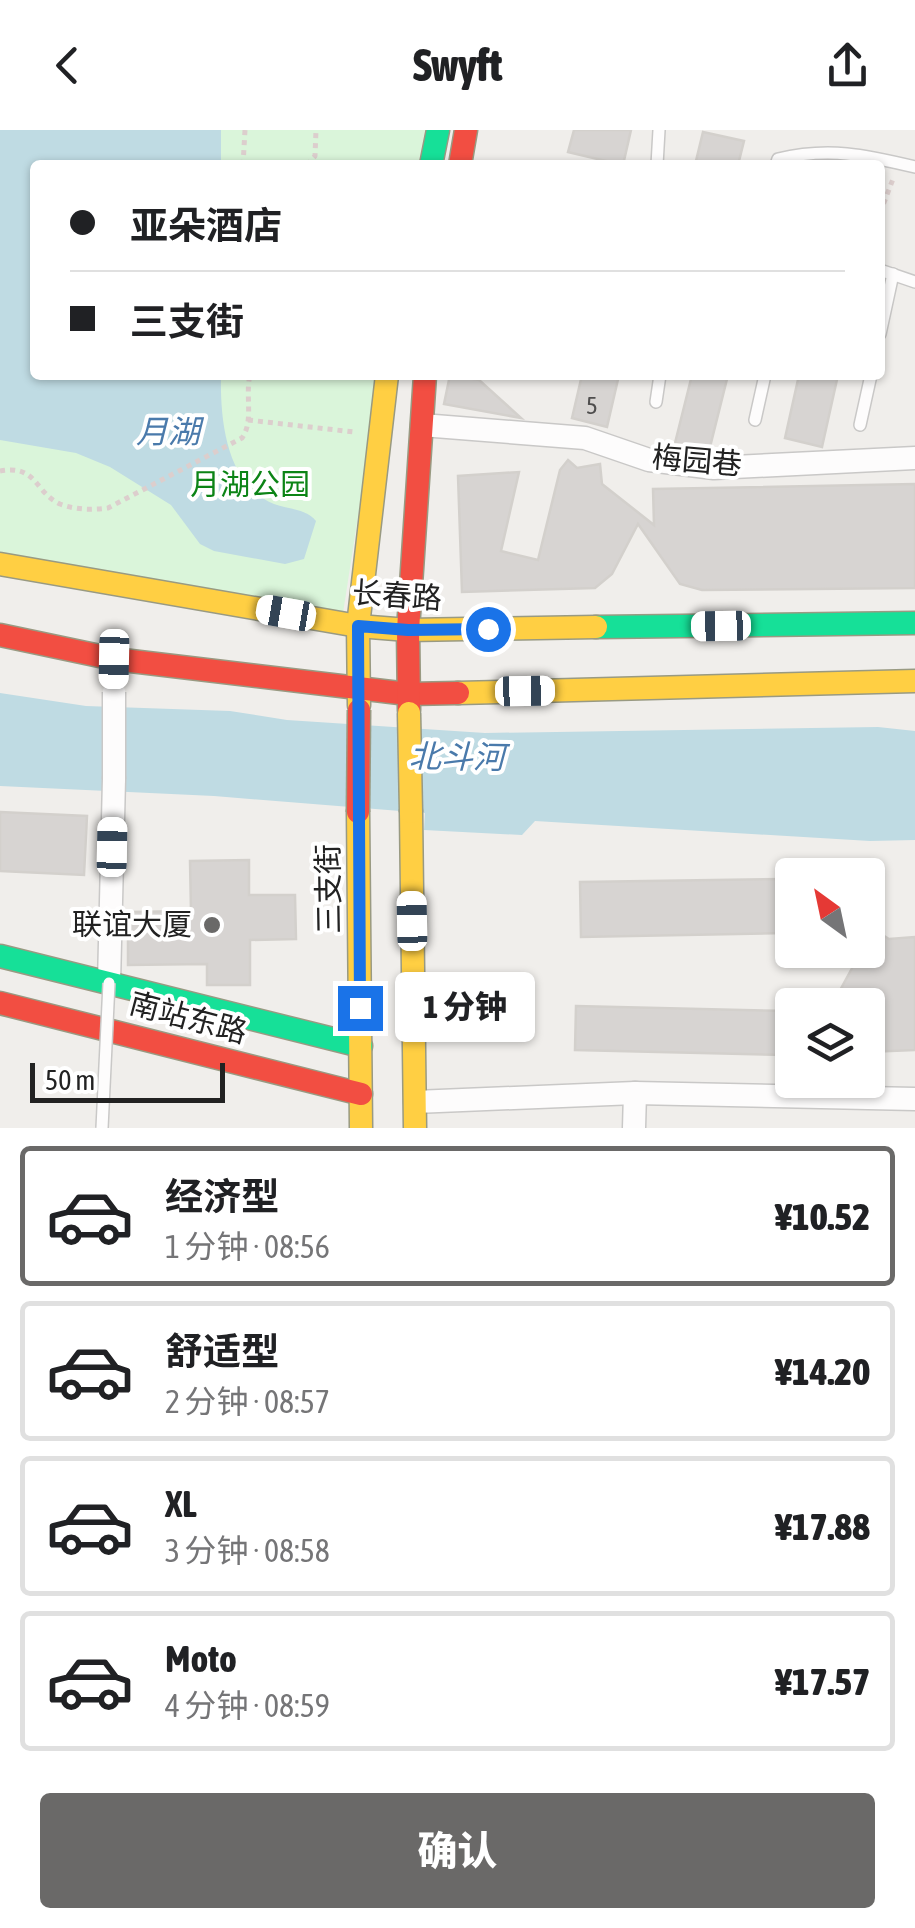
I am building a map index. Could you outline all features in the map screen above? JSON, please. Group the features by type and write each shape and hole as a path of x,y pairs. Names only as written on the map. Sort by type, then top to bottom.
{"main road":[{"path":"432,160 438,130"},
{"path":"461,160 466,130"},
{"path":"358,626 386,380"},
{"path":"415,1128 408,630 425,380"},
{"name":"长春路","path":"0,564 358,626 408,630 915,623"},
{"name":"三支街","path":"358,626 362,1128"},
{"path":"0,635 114,659 359,699 408,703 915,682"},
{"name":"南站东路","path":"0,956 361,1046"},
{"name":"南站东路","path":"0,1002 361,1094"}],"street":[{"name":"梅园巷","path":"422,426 586,438 650,460 714,468 915,458"},
{"path":"109,983 114,659"},
{"path":"634,1128 635,1093"},
{"path":"415,1102 635,1093 915,1099"}],"lane":[{"path":"657,160 660,130"},
{"path":"778,160 805,153 854,152 915,167"},
{"path":"886,272 915,282"},
{"path":"656,402 659,380"},
{"path":"755,420 764,380"},
{"path":"860,425 870,380"},
{"path":"102,1128 109,983"}],"path":[{"path":"242,160 245,130"},
{"path":"311,160 316,130"},
{"path":"885,199 898,163"},
{"path":"0,472 11,469 29,474 56,503 86,510 108,508 242,438 249,428 250,380"},
{"path":"248,420 356,432"}],"green space":[{"name":"月湖公园","path":"0,130 425,130 419,160 30,160 30,380 379,380 343,613 0,552"}],"water":[{"name":"月湖","path":"0,130 221,130 221,160 30,160 30,380 221,380 229,449 245,482 274,504 302,512 316,521 304,559 285,564 214,551 200,544 171,505 110,467 76,453 0,440"},
{"name":"北斗河","path":"0,693 86,706 230,711 287,720 485,733 878,727 915,731 915,840 870,841 535,821 522,835 424,830 425,813 214,796 0,786"}],"building":[{"path":"574,130 631,130 624,160 602,160 568,152"},
{"path":"703,132 744,141 739,160 696,160"},
{"path":"449,380 479,380 521,418 444,404"},
{"path":"581,380 618,380 607,427 572,418"},
{"path":"691,380 727,380 709,451 675,443"},
{"path":"798,380 837,380 822,447 785,438"},
{"path":"568,460 577,468 600,464 602,484 654,525 653,489 915,484 915,588 702,590 680,584 638,524 612,574 595,588 462,592 458,476 519,472 501,551 538,560 560,470"},
{"path":"0,812 87,816 84,875 0,871"},
{"name":"联谊大厦","path":"249,860 249,895 295,895 296,939 250,940 250,985 207,985 207,964 128,965 128,912 191,911 190,861"},
{"path":"775,879 775,933 581,937 580,882"},
{"path":"885,937 915,937 915,1050 885,1051 885,988 841,988 852,968 885,968"},
{"path":"576,1006 775,1011 775,1055 575,1050"}],"traffic: fast":[{"path":"432,160 438,130"},
{"path":"596,627 915,623"},
{"path":"0,956 361,1046"}],"traffic: slow":[{"path":"359,705 358,626 386,380"},
{"path":"0,564 358,626 408,630 596,627"},
{"path":"458,693 915,681"},
{"path":"409,713 411,812"},
{"path":"358,812 361,1128"},
{"path":"411,812 415,1128"}],"traffic: jam":[{"path":"461,160 466,130"},
{"path":"409,710 408,630 425,380"},
{"path":"0,635 114,659 408,694 458,693"},
{"path":"358,812 359,710"},
{"path":"0,1003 361,1094"}],"place":[{"name":"联谊大厦","path":"212,925"}],"route":[{"path":"360,1008 358,626 488,629"}]}
